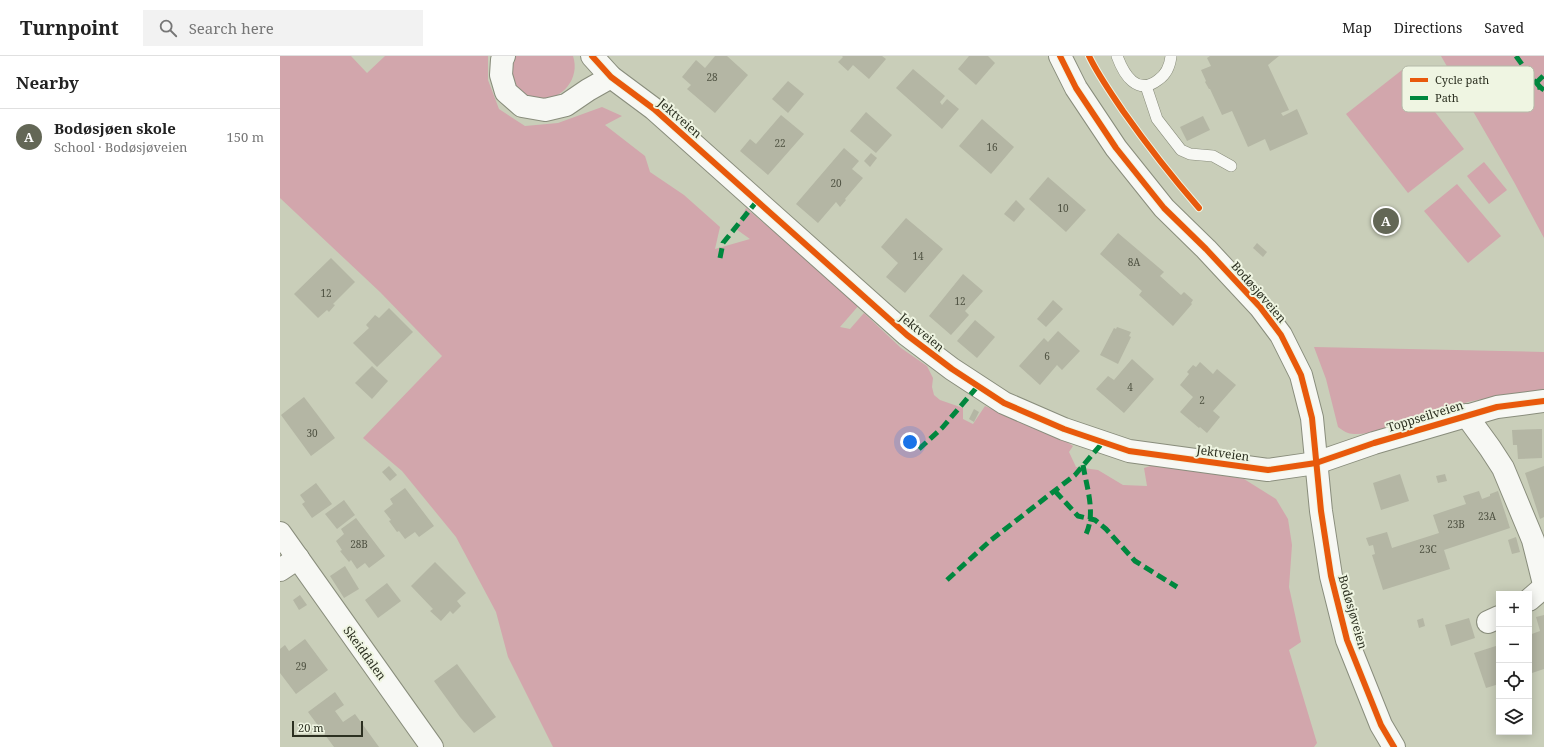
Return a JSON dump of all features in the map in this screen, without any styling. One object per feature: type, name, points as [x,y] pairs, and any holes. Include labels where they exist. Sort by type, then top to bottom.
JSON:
[{"type":"street","points":[[504,56],[502,60],[501,76],[506,92],[522,106],[545,110],[566,105],[611,77]]},
{"type":"street","name":"Jektveien","points":[[592,56],[611,77],[654,109],[907,335],[952,369],[1004,403],[1064,429],[1129,451],[1268,470],[1316,463]]},
{"type":"street","name":"Bodøsjøveien","points":[[1060,56],[1076,88],[1116,148],[1164,208],[1206,249],[1260,307],[1281,335],[1301,375],[1312,418],[1316,463],[1331,576],[1348,640],[1381,724],[1394,747]]},
{"type":"street","name":"Toppseilveien","points":[[1316,463],[1374,443],[1466,415],[1497,407],[1544,401]]},
{"type":"street","name":"Toppseilveien","points":[[1466,415],[1490,448],[1506,475],[1533,540],[1544,586],[1532,597]]},
{"type":"street","name":"Skeiddalen","points":[[280,533],[289,564],[432,747]]},
{"type":"lane","points":[[1117,56],[1123,70],[1139,85],[1143,86],[1151,85],[1161,78],[1170,66],[1171,56]]},
{"type":"lane","points":[[1146,86],[1157,119],[1181,150],[1190,154],[1213,156],[1231,166]]},
{"type":"shaded area","points":[[280,56],[351,56],[367,73],[385,56],[488,56],[488,80],[499,109],[525,126],[558,123],[602,107],[622,116],[605,125],[645,156],[650,172],[684,195],[720,227],[715,249],[750,239],[736,229],[746,208],[860,304],[840,327],[850,329],[864,313],[901,348],[927,366],[933,378],[932,387],[934,395],[940,400],[963,408],[963,419],[973,424],[985,406],[1064,440],[1073,446],[1069,452],[1076,467],[1098,470],[1123,485],[1147,486],[1144,468],[1157,464],[1244,479],[1276,499],[1288,519],[1292,545],[1289,587],[1301,642],[1289,650],[1317,743],[1314,747],[553,747],[508,657],[496,612],[456,537],[402,471],[363,438],[442,356],[380,292],[280,198]]},
{"type":"shaded area","points":[[513,56],[573,56],[575,66],[570,84],[564,91],[547,99],[537,100],[527,97],[513,84],[510,63]]},
{"type":"shaded area","points":[[1441,56],[1544,56],[1544,238],[1473,112],[1534,112],[1534,66],[1447,66]]},
{"type":"shaded area","points":[[1402,70],[1402,112],[1435,112],[1464,149],[1408,193],[1346,114]]},
{"type":"shaded area","points":[[1484,162],[1507,190],[1489,204],[1467,176]]},
{"type":"shaded area","points":[[1457,184],[1501,236],[1468,263],[1424,211]]},
{"type":"shaded area","points":[[1314,347],[1544,352],[1544,393],[1477,400],[1389,428],[1359,434],[1348,433],[1338,427],[1326,379]]},
{"type":"building","points":[[715,56],[727,56],[748,75],[715,113],[687,89],[691,85],[682,77],[696,60],[705,68]]},
{"type":"building","points":[[842,56],[882,56],[886,59],[869,79],[853,65],[848,71],[838,62],[843,57]]},
{"type":"building","points":[[969,56],[988,56],[995,63],[976,85],[958,69]]},
{"type":"building","points":[[1210,56],[1279,56],[1268,65],[1289,110],[1281,113],[1283,116],[1297,109],[1308,134],[1270,151],[1265,139],[1248,147],[1232,111],[1222,115],[1210,89],[1205,82],[1206,81],[1201,70],[1211,66],[1207,58]]},
{"type":"building","points":[[913,69],[945,96],[940,102],[942,105],[947,99],[959,109],[942,129],[896,88]]},
{"type":"building","points":[[788,81],[804,94],[788,113],[772,99]]},
{"type":"building","points":[[866,112],[892,135],[876,153],[850,131]]},
{"type":"building","points":[[781,115],[804,134],[768,175],[740,151],[750,139],[756,144]]},
{"type":"building","points":[[1203,116],[1210,130],[1187,141],[1180,127]]},
{"type":"building","points":[[982,119],[1014,147],[991,174],[959,146]]},
{"type":"building","points":[[844,148],[859,161],[852,169],[863,178],[840,207],[836,202],[818,223],[796,204]]},
{"type":"building","points":[[871,153],[877,158],[870,167],[864,161]]},
{"type":"building","points":[[1048,177],[1086,210],[1066,232],[1029,199]]},
{"type":"building","points":[[1016,200],[1025,209],[1014,222],[1004,214]]},
{"type":"building","points":[[906,218],[943,249],[905,293],[886,277],[898,263],[881,247]]},
{"type":"building","points":[[1118,233],[1164,272],[1160,276],[1181,295],[1184,292],[1193,300],[1191,303],[1192,304],[1173,326],[1139,295],[1142,291],[1100,254]]},
{"type":"building","points":[[1257,243],[1267,252],[1263,257],[1253,248]]},
{"type":"building","points":[[331,258],[355,282],[333,304],[335,305],[329,312],[327,310],[318,318],[294,294]]},
{"type":"building","points":[[963,274],[983,291],[965,311],[969,315],[951,335],[929,316]]},
{"type":"building","points":[[1053,300],[1063,309],[1046,327],[1037,319]]},
{"type":"building","points":[[389,308],[413,332],[377,367],[353,343],[369,328],[366,325],[375,315],[379,318]]},
{"type":"building","points":[[975,320],[995,337],[977,358],[957,341]]},
{"type":"building","points":[[1117,327],[1131,332],[1129,336],[1131,337],[1118,364],[1100,355],[1114,328],[1116,329]]},
{"type":"building","points":[[1058,331],[1080,351],[1062,370],[1057,365],[1040,385],[1019,366],[1044,338],[1048,342]]},
{"type":"building","points":[[1132,359],[1154,379],[1124,413],[1096,389],[1108,376],[1114,380]]},
{"type":"building","points":[[1200,362],[1213,374],[1217,369],[1236,385],[1213,411],[1220,417],[1207,433],[1180,412],[1193,397],[1180,385],[1189,374],[1187,372],[1193,365],[1196,367]]},
{"type":"building","points":[[372,366],[388,381],[372,399],[355,383]]},
{"type":"building","points":[[304,397],[335,438],[311,456],[281,415]]},
{"type":"building","points":[[974,409],[979,412],[974,422],[969,419]]},
{"type":"building","points":[[1542,429],[1542,458],[1518,459],[1517,445],[1513,445],[1512,430]]},
{"type":"building","points":[[389,466],[397,475],[390,481],[382,472]]},
{"type":"building","points":[[1544,466],[1544,517],[1540,519],[1525,473]]},
{"type":"building","points":[[1400,474],[1409,501],[1381,510],[1373,483]]},
{"type":"building","points":[[1445,474],[1447,481],[1438,483],[1436,476]]},
{"type":"building","points":[[316,483],[332,504],[312,518],[302,504],[305,502],[300,495]]},
{"type":"building","points":[[405,488],[434,526],[419,537],[415,532],[405,539],[399,531],[397,532],[389,521],[391,520],[384,511],[393,504],[390,499]]},
{"type":"building","points":[[1479,491],[1482,499],[1498,491],[1510,528],[1444,550],[1450,569],[1383,590],[1372,555],[1375,554],[1373,545],[1369,546],[1366,538],[1387,532],[1392,548],[1439,533],[1433,515],[1466,504],[1463,496]]},
{"type":"building","points":[[344,500],[355,515],[337,529],[325,514]]},
{"type":"building","points":[[356,518],[385,556],[369,568],[365,563],[357,569],[351,560],[349,562],[340,551],[342,550],[336,541],[344,534],[341,529]]},
{"type":"building","points":[[1516,537],[1520,552],[1512,554],[1508,540]]},
{"type":"building","points":[[435,562],[466,593],[457,601],[461,606],[453,614],[450,611],[441,621],[430,611],[433,609],[411,586]]},
{"type":"building","points":[[345,566],[359,589],[344,598],[330,576]]},
{"type":"building","points":[[387,583],[401,601],[378,618],[365,600]]},
{"type":"building","points":[[300,595],[307,605],[299,610],[293,600]]},
{"type":"building","points":[[1544,615],[1544,669],[1532,673],[1532,634],[1540,631],[1536,617]]},
{"type":"building","points":[[1423,618],[1425,626],[1419,628],[1417,620]]},
{"type":"building","points":[[1469,618],[1475,638],[1451,646],[1445,625]]},
{"type":"building","points":[[305,639],[328,670],[296,694],[280,673],[280,649],[285,645],[289,651]]},
{"type":"building","points":[[1496,646],[1496,685],[1486,688],[1474,653]]},
{"type":"building","points":[[457,664],[496,717],[474,733],[460,717],[434,681]]},
{"type":"building","points":[[335,692],[344,705],[335,711],[343,722],[355,714],[379,747],[334,747],[308,712]]},
{"type":"marked path","points":[[1516,56],[1523,66]]},
{"type":"marked path","points":[[1536,83],[1544,75]]},
{"type":"marked path","points":[[1534,80],[1540,87]]},
{"type":"marked path","points":[[1534,87],[1540,87],[1544,90]]},
{"type":"marked path","points":[[720,258],[723,243],[757,201]]},
{"type":"marked path","points":[[919,449],[942,428],[977,387]]},
{"type":"marked path","points":[[947,580],[991,540],[1075,475],[1103,442]]},
{"type":"marked path","points":[[1083,465],[1090,502],[1090,521],[1084,538]]},
{"type":"marked path","points":[[1055,491],[1078,516],[1095,520],[1106,529],[1135,561],[1177,587]]},
{"type":"cycle path","points":[[592,56],[611,77],[654,109],[907,335],[952,369],[1004,403],[1064,429],[1129,451],[1268,470],[1316,463],[1374,443],[1497,407],[1544,401]]},
{"type":"cycle path","points":[[1060,56],[1076,88],[1116,148],[1164,208],[1206,249],[1260,307],[1281,335],[1301,375],[1312,418],[1321,511],[1331,576],[1347,640],[1381,725],[1394,747]]},
{"type":"cycle path","points":[[1089,56],[1096,70],[1132,124],[1169,173],[1199,208]]},
{"type":"place","name":"Bodøsjøen skole","points":[[1386,221]]}]
